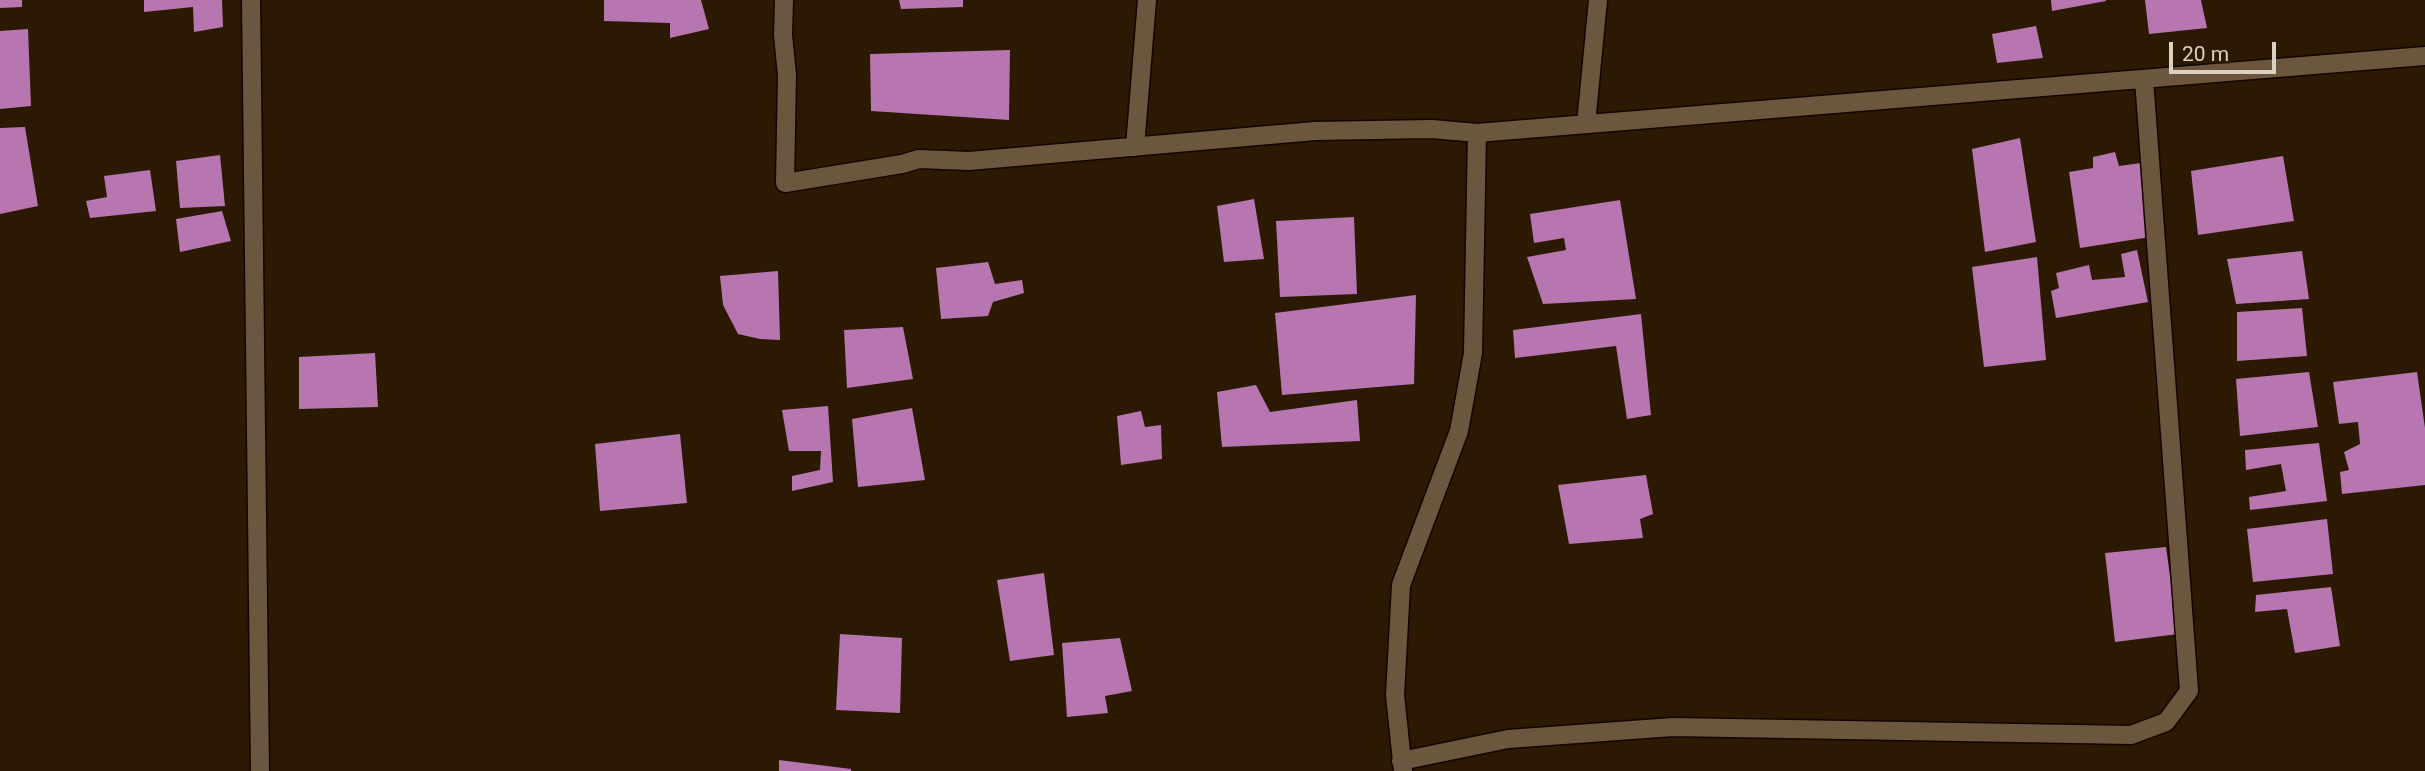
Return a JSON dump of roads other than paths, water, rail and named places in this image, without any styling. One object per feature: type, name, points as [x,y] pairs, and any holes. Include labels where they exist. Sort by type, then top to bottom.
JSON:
[{"type":"street","points":[[251,0],[260,771]]},
{"type":"street","points":[[784,0],[783,35],[787,75],[785,183],[919,159],[969,160],[1315,131],[1432,128],[1477,133],[2425,57]]},
{"type":"street","points":[[1135,147],[1147,0]]},
{"type":"street","points":[[1586,124],[1598,0]]},
{"type":"street","points":[[1477,133],[1473,353],[1459,431],[1401,584],[1395,695],[1402,766],[1508,740],[1673,727],[2131,734],[2166,722],[2189,691],[2144,79]]}]
